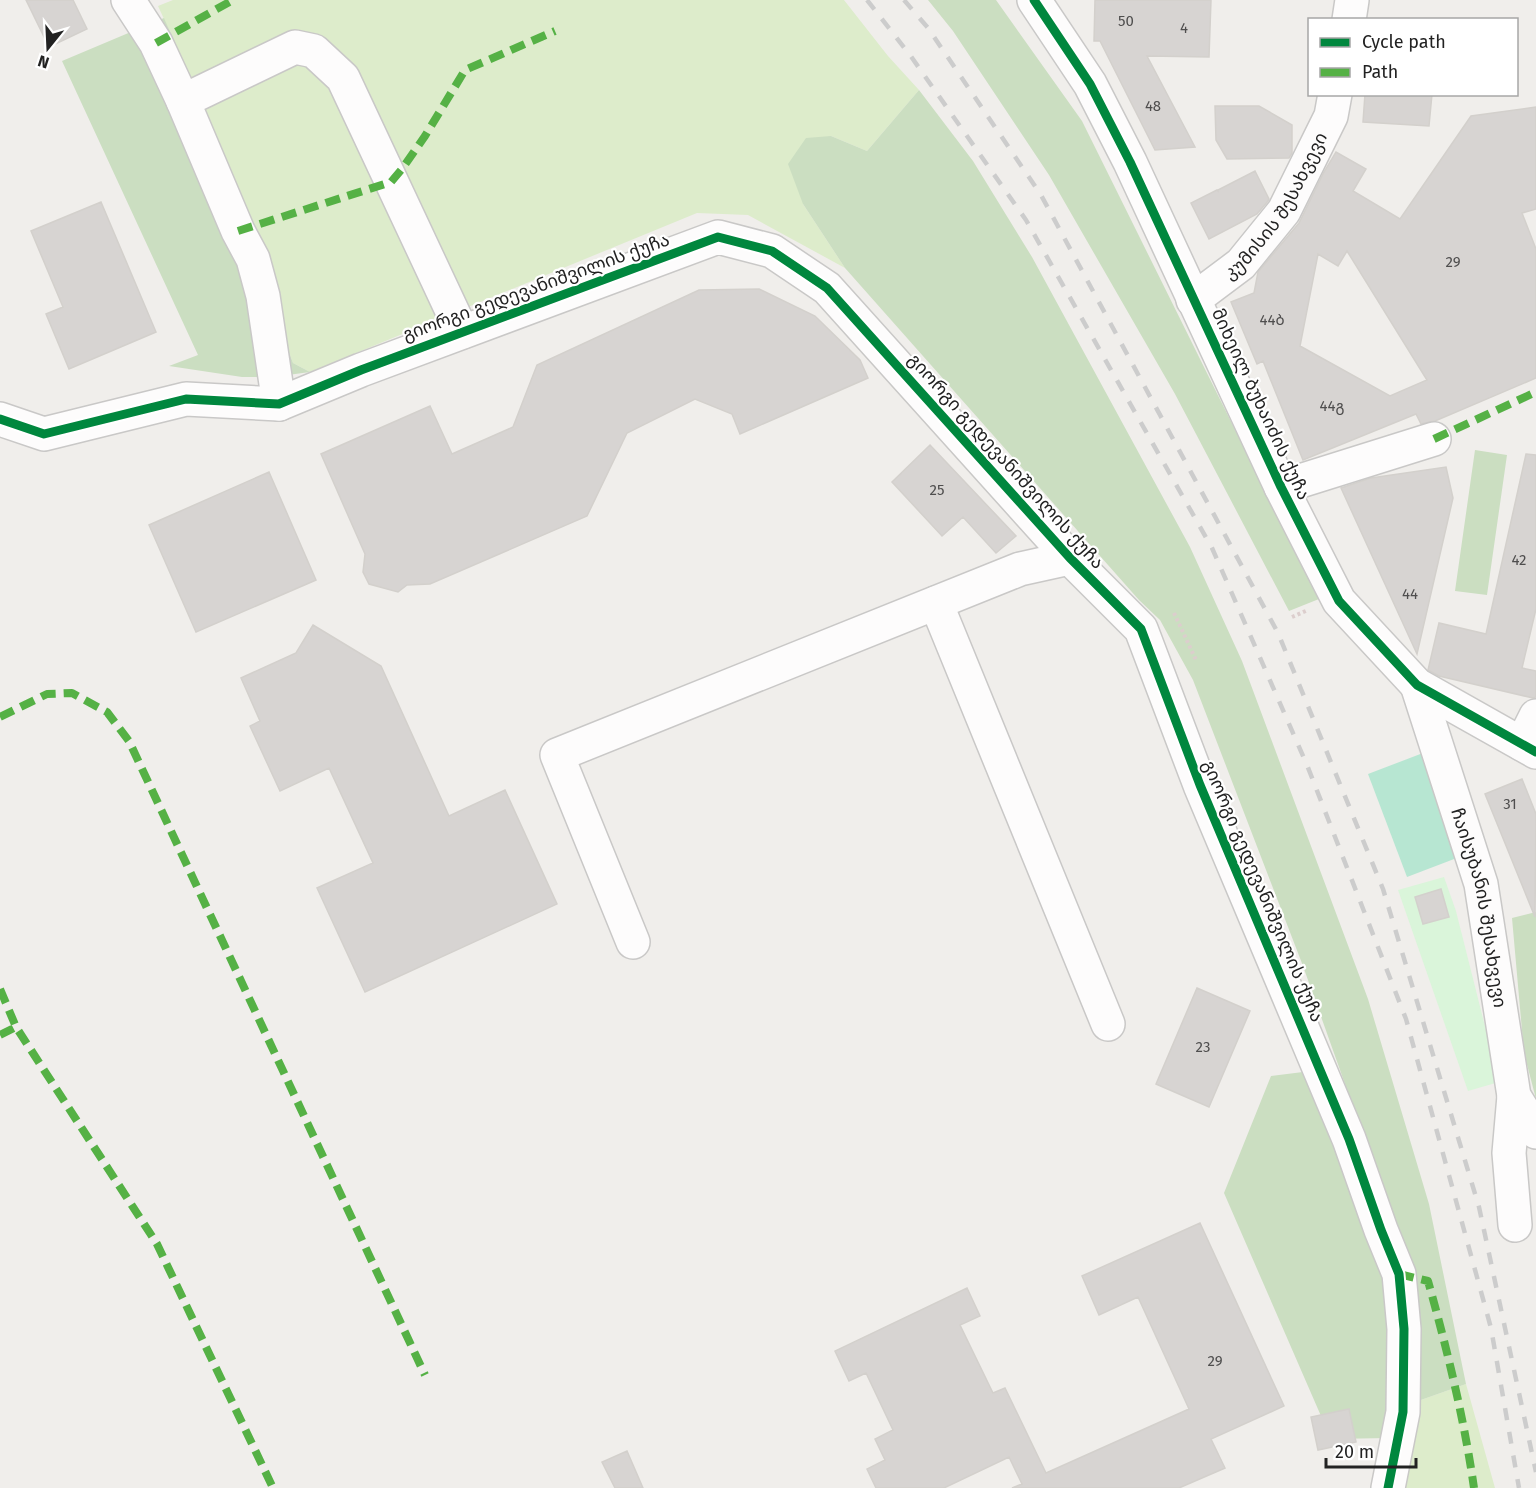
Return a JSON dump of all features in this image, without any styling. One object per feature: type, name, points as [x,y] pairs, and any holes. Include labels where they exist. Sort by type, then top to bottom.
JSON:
[{"type":"street","points":[[128,0],[156,44],[183,101],[238,231],[253,259],[263,296],[279,404]]},
{"type":"street","name":"მიხეილ ბუხაიძის ქუჩა","points":[[1034,0],[1090,84],[1130,162],[1281,487],[1339,601],[1417,685],[1531,737]]},
{"type":"street","points":[[1348,18],[1352,0]]},
{"type":"street","points":[[183,101],[295,47],[314,51],[343,78],[462,332]]},
{"type":"street","name":"კუმისის შესახვევი","points":[[1193,300],[1241,264],[1284,211],[1331,116],[1335,96]]},
{"type":"street","name":"გიორგი გედევანიშვილის ქუჩა","points":[[0,419],[44,434],[186,399],[279,404],[361,370],[718,237],[772,251],[827,288],[1070,558],[1141,629],[1200,785],[1349,1139],[1399,1274],[1404,1329],[1403,1412],[1388,1488]]},
{"type":"street","points":[[1281,487],[1434,439]]},
{"type":"street","points":[[633,942],[557,755],[1020,569],[1070,558]]},
{"type":"street","points":[[936,603],[1108,1024]]},
{"type":"street","name":"ჩაისუბანის შესახვევი","points":[[1417,685],[1481,884],[1514,1096],[1536,1132]]},
{"type":"street","points":[[1514,1096],[1509,1153],[1515,1225]]},
{"type":"path","points":[[1292,617],[1314,608]]},
{"type":"path","points":[[1174,613],[1196,660]]},
{"type":"green space","points":[[173,0],[844,0],[888,56],[919,90],[867,151],[831,136],[803,204],[845,268],[748,215],[697,213],[310,372],[293,363],[275,315],[238,197],[158,6]]},
{"type":"green space","points":[[928,0],[996,0],[1082,121],[1319,599],[1289,611],[1175,394],[1049,175],[953,31]]},
{"type":"green space","points":[[164,18],[238,197],[275,315],[293,363],[310,372],[273,377],[242,377],[169,366],[198,355],[62,61]]},
{"type":"green space","points":[[919,90],[973,161],[1032,257],[1190,547],[1242,661],[1368,999],[1429,1204],[1466,1384],[1418,1401],[1403,1247],[1303,966],[1193,680],[1160,620],[1139,600],[845,268],[803,204],[788,164],[806,138],[831,136],[867,151]]},
{"type":"green space","points":[[1475,450],[1507,455],[1487,595],[1455,591]]},
{"type":"green space","points":[[1423,753],[1462,856],[1407,877],[1368,774]]},
{"type":"green space","points":[[1444,877],[1456,911],[1499,1082],[1468,1091],[1398,890]]},
{"type":"green space","points":[[1536,912],[1536,1099],[1524,1053],[1512,918]]},
{"type":"green space","points":[[1311,1071],[1393,1291],[1389,1438],[1331,1439],[1224,1193],[1271,1076]]},
{"type":"green space","points":[[1466,1384],[1495,1488],[1398,1488],[1418,1401]]},
{"type":"building","points":[[26,0],[73,0],[87,29],[49,47]]},
{"type":"building","points":[[1095,0],[1211,0],[1209,57],[1147,56],[1195,147],[1155,150],[1100,41],[1094,41]]},
{"type":"building","points":[[1365,96],[1432,96],[1429,126],[1363,122]]},
{"type":"building","points":[[1215,106],[1259,106],[1292,125],[1292,153],[1289,158],[1227,159],[1216,140]]},
{"type":"building","points":[[1536,107],[1536,209],[1522,213],[1536,249],[1536,378],[1435,421],[1421,424],[1416,414],[1303,460],[1263,361],[1257,364],[1231,302],[1254,293],[1258,272],[1299,223],[1336,152],[1366,169],[1353,191],[1400,219],[1471,116]],"holes":[[[1347,251],[1427,380],[1390,396],[1300,346],[1318,254],[1338,266]]]},
{"type":"building","points":[[1255,171],[1268,201],[1257,214],[1209,239],[1191,203]]},
{"type":"building","points":[[101,202],[156,332],[69,369],[46,314],[63,307],[31,231]]},
{"type":"building","points":[[759,289],[815,316],[860,360],[868,378],[740,434],[732,414],[695,399],[627,433],[587,516],[430,584],[407,585],[398,592],[369,584],[363,572],[365,554],[321,454],[430,406],[452,454],[513,427],[537,365],[699,290]]},
{"type":"building","points":[[930,445],[1016,536],[996,553],[963,517],[942,536],[892,482]]},
{"type":"building","points":[[1526,454],[1536,455],[1536,609],[1522,668],[1536,671],[1536,697],[1533,698],[1439,676],[1428,670],[1439,623],[1486,634]]},
{"type":"building","points":[[1446,467],[1453,498],[1417,654],[1341,488],[1371,478]]},
{"type":"building","points":[[269,472],[316,580],[196,632],[149,525]]},
{"type":"building","points":[[313,625],[381,666],[449,816],[505,790],[557,904],[365,992],[317,888],[373,863],[329,768],[280,791],[250,726],[260,721],[241,678],[296,653]]},
{"type":"building","points":[[1522,779],[1536,814],[1535,917],[1485,794]]},
{"type":"building","points":[[1441,889],[1449,917],[1423,924],[1415,897]]},
{"type":"building","points":[[1197,988],[1250,1011],[1209,1107],[1156,1084]]},
{"type":"building","points":[[1200,1223],[1284,1406],[1211,1439],[1225,1468],[1179,1488],[1012,1488],[1022,1484],[1009,1457],[944,1488],[876,1488],[867,1469],[885,1460],[875,1439],[893,1430],[866,1373],[849,1381],[835,1351],[967,1288],[980,1316],[960,1325],[993,1393],[1005,1388],[1046,1473],[1189,1409],[1138,1297],[1099,1315],[1082,1276]]},
{"type":"building","points":[[1349,1409],[1356,1442],[1318,1450],[1311,1417]]},
{"type":"building","points":[[627,1451],[643,1488],[615,1488],[602,1462]]},
{"type":"railway","points":[[867,0],[910,55],[1026,220],[1212,548],[1307,765],[1406,1019],[1491,1328],[1519,1488]]},
{"type":"railway","points":[[904,0],[928,28],[1041,195],[1278,633],[1383,889],[1479,1207],[1536,1472]]},
{"type":"marked path","points":[[156,43],[233,0]]},
{"type":"marked path","points":[[238,231],[391,182],[425,136],[465,70],[555,31]]},
{"type":"marked path","points":[[1434,439],[1536,392]]},
{"type":"marked path","points":[[0,717],[47,694],[72,693],[107,712],[129,741],[425,1375]]},
{"type":"marked path","points":[[0,989],[16,1027],[157,1244],[273,1488]]},
{"type":"marked path","points":[[0,1035],[16,1027]]},
{"type":"marked path","points":[[1399,1274],[1428,1281],[1454,1384],[1474,1488]]},
{"type":"cycle path","points":[[1034,0],[1090,84],[1130,162],[1281,487],[1339,601],[1417,685],[1536,752]]},
{"type":"cycle path","points":[[0,419],[44,434],[186,399],[279,404],[361,370],[718,237],[772,251],[827,288],[1070,558],[1141,629],[1200,785],[1349,1139],[1399,1274],[1404,1329],[1403,1412],[1388,1488]]}]
